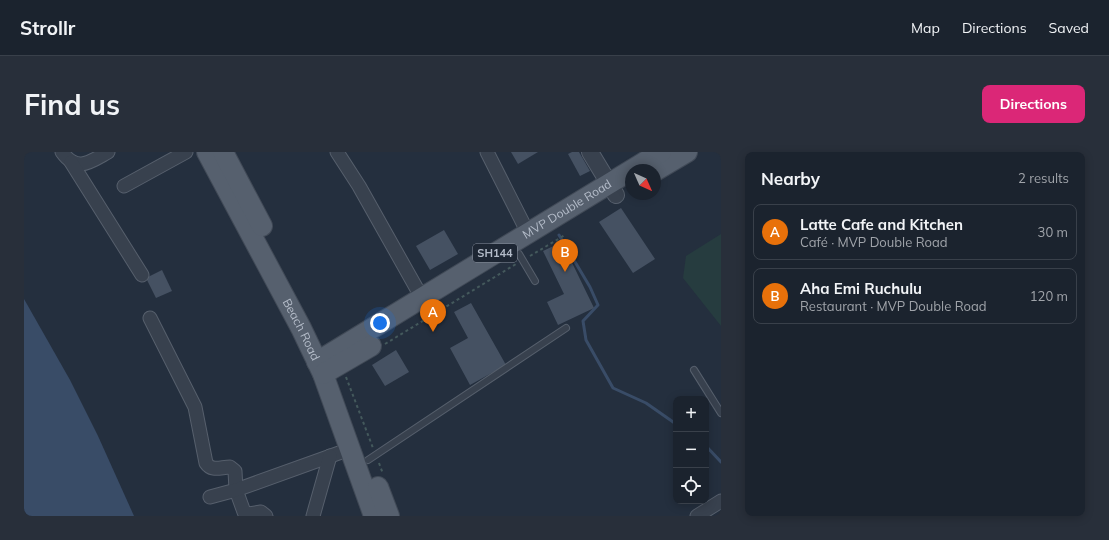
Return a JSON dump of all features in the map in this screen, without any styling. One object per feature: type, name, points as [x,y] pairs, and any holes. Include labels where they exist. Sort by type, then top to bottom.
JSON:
[{"type":"main road","name":"Beach Road","points":[[207,152],[301,328],[330,367],[350,449],[374,516]]},
{"type":"main road","name":"Beach Road","points":[[223,152],[330,367],[372,457],[389,516]]},
{"type":"main road","name":"MVP Double Road","points":[[330,367],[521,257],[618,188],[661,152]]},
{"type":"main road","points":[[661,167],[687,152]]},
{"type":"main road","name":"MVP Double Road","points":[[330,367],[422,298],[528,233],[618,188]]},
{"type":"street","points":[[62,152],[70,162],[142,275]]},
{"type":"street","points":[[70,162],[77,165],[85,163],[108,152]]},
{"type":"street","points":[[124,186],[186,152]]},
{"type":"street","points":[[337,152],[359,186],[422,298]]},
{"type":"street","points":[[487,152],[528,233]]},
{"type":"street","points":[[590,152],[618,188]]},
{"type":"street","points":[[150,318],[195,407],[206,464],[209,468],[213,469],[230,467],[235,471],[236,490],[244,512],[249,514],[261,512],[266,516]]},
{"type":"street","points":[[210,498],[350,449]]},
{"type":"street","points":[[313,516],[330,456]]},
{"type":"street","points":[[697,516],[721,501]]},
{"type":"lane","points":[[521,257],[535,281]]},
{"type":"lane","points":[[372,457],[566,328]]},
{"type":"lane","points":[[694,370],[721,413]]},
{"type":"path","points":[[379,348],[521,257],[565,235]]},
{"type":"path","points":[[330,367],[372,457],[384,476]]},
{"type":"green space","points":[[721,234],[721,326],[683,278],[686,256]]},
{"type":"water","points":[[24,299],[70,380],[98,436],[134,516],[24,516]]},
{"type":"building","points":[[511,152],[538,152],[518,164]]},
{"type":"building","points":[[572,152],[579,152],[590,171],[580,176],[568,154]]},
{"type":"building","points":[[621,208],[655,259],[633,273],[599,222]]},
{"type":"building","points":[[444,230],[458,254],[430,270],[416,246]]},
{"type":"building","points":[[562,242],[594,308],[558,325],[547,302],[564,294],[543,251]]},
{"type":"building","points":[[162,270],[172,291],[156,298],[146,278]]},
{"type":"building","points":[[471,303],[506,365],[470,385],[450,348],[468,338],[454,312]]},
{"type":"building","points":[[396,350],[409,372],[385,386],[372,365]]},
{"type":"waterway","points":[[559,235],[590,287],[598,305],[583,321],[586,340],[613,388],[646,403],[673,422]]},
{"type":"waterway","points":[[709,449],[721,462]]},
{"type":"place","name":"Aha Emi Ruchulu","points":[[565,272]]},
{"type":"place","name":"Latte Cafe and Kitchen","points":[[433,332]]}]
